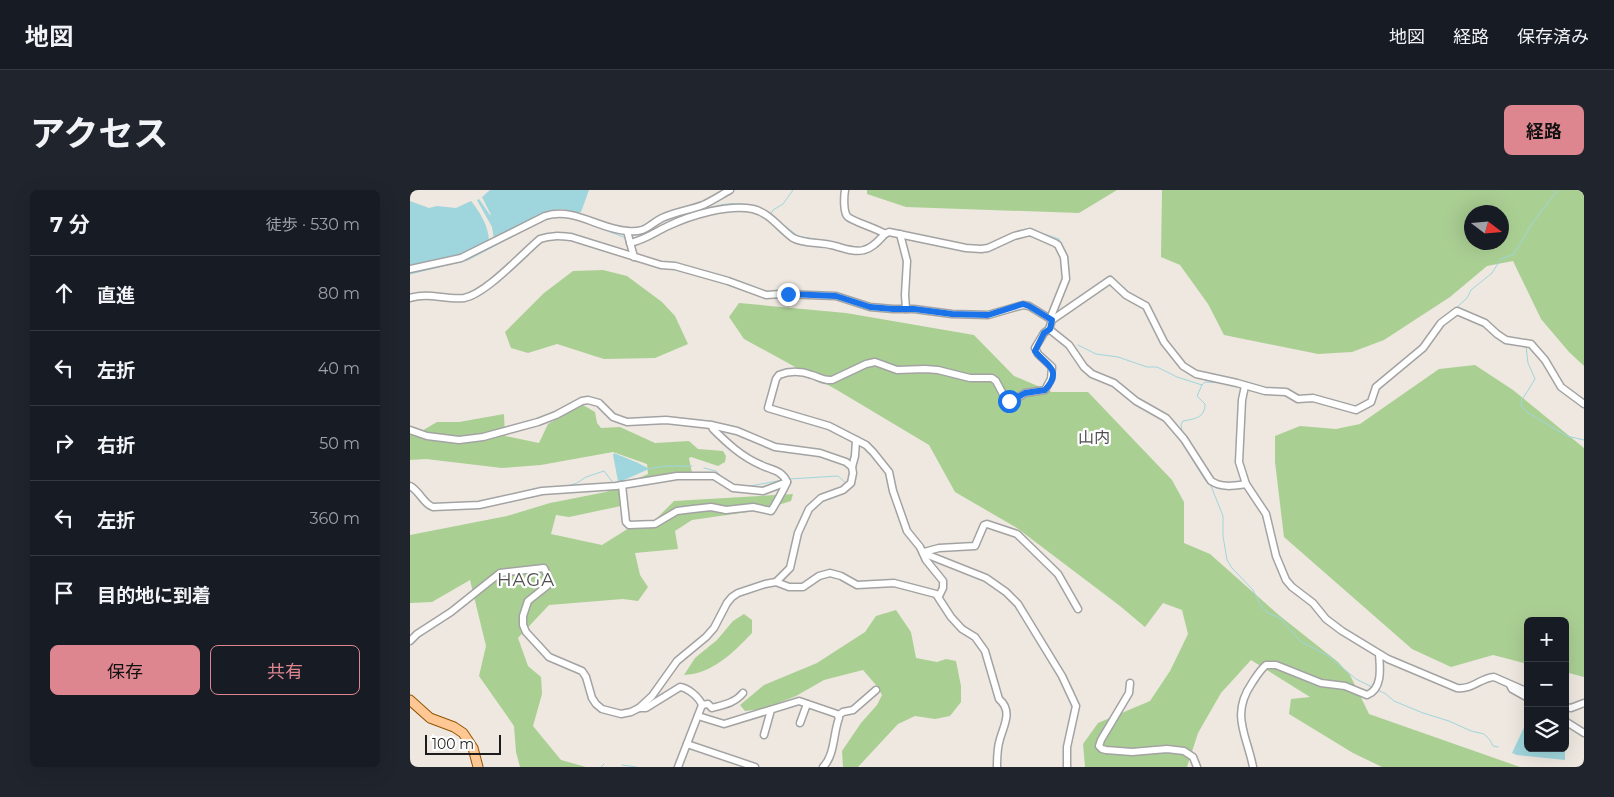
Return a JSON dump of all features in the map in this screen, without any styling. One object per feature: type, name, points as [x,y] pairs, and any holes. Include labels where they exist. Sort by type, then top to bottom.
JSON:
[{"type":"main road","points":[[410,700],[430,718],[454,727],[463,733],[473,748],[478,767]]},
{"type":"street","points":[[410,269],[460,258],[545,216],[555,213],[567,213],[628,238],[646,239],[708,208],[730,190]]},
{"type":"street","points":[[845,190],[848,218],[882,232],[966,248],[988,248],[1014,236],[1030,232],[1058,245],[1064,257],[1066,279],[1052,314],[1050,329],[1044,333],[1036,348],[1038,354],[1052,367],[1051,379],[1047,388],[1042,391],[1025,393],[1011,401],[1005,398],[996,381],[992,378],[970,378],[938,370],[897,370],[875,362],[866,364],[832,380],[826,381],[795,372],[779,375],[776,380],[768,408],[829,426],[866,445],[887,468],[893,492],[907,531],[920,547],[926,560],[942,582],[943,588],[939,596]]},
{"type":"street","points":[[628,238],[663,218],[708,208],[758,210],[778,224],[794,239],[852,251],[871,248],[882,232]]},
{"type":"street","points":[[900,234],[907,261],[906,309]]},
{"type":"street","points":[[410,298],[426,294],[459,298],[474,294],[488,285],[540,239],[548,236],[571,237],[634,258],[728,281],[766,295],[836,296],[870,307],[952,314],[984,315],[1023,304],[1052,320]]},
{"type":"street","points":[[628,238],[634,258]]},
{"type":"street","points":[[1052,320],[1110,280],[1126,295],[1146,306],[1160,336],[1183,366],[1201,376],[1244,389],[1286,392],[1298,399],[1313,398],[1356,410],[1371,402],[1379,384],[1423,348],[1441,323],[1456,310],[1476,318],[1506,340],[1531,344],[1545,360],[1561,387],[1584,404]]},
{"type":"street","points":[[1050,329],[1069,345],[1084,367],[1092,374],[1114,383],[1136,401],[1166,418],[1184,439],[1211,481],[1224,486],[1246,484]]},
{"type":"street","points":[[1244,389],[1239,462],[1246,484],[1266,514],[1276,556],[1286,580],[1292,587],[1313,603],[1326,619],[1379,654],[1457,688],[1468,688],[1489,677],[1494,677],[1524,690]]},
{"type":"street","points":[[410,430],[427,436],[459,440],[483,438],[538,422],[582,401],[588,400],[599,404],[612,417],[627,422],[666,420],[711,425],[737,431],[767,445],[820,453],[846,462],[852,467]]},
{"type":"street","points":[[711,425],[738,451],[761,465],[777,471],[783,475],[787,482]]},
{"type":"street","points":[[776,582],[790,568],[798,533],[809,509],[821,498],[848,488],[853,478],[852,467],[856,440]]},
{"type":"street","points":[[410,486],[417,490],[428,506],[433,507],[479,506],[542,492],[622,485],[676,476],[714,476],[733,488],[763,491],[787,482]]},
{"type":"street","points":[[622,485],[626,522],[629,525],[654,524],[677,511],[711,507],[726,510],[752,507],[771,511],[774,509],[787,482]]},
{"type":"street","points":[[923,552],[939,548],[975,546],[984,525],[987,524],[1011,531],[1017,534],[1058,574],[1078,609]]},
{"type":"street","points":[[923,552],[986,578],[1006,592],[1018,604],[1062,676],[1076,706],[1067,747],[1067,767]]},
{"type":"street","points":[[410,641],[417,634],[452,612],[500,573],[544,568],[549,578],[547,586],[528,601],[523,616],[523,625],[529,637],[549,657],[582,671],[586,677],[592,698],[602,709],[621,714],[639,708],[652,696],[677,662],[706,638],[732,597],[738,593],[776,582],[789,587],[804,587],[820,576],[830,573],[841,576],[857,585],[894,582],[930,591],[939,596],[951,617],[962,628],[975,636],[985,651],[999,699],[1005,704],[1007,712],[998,749],[997,767]]},
{"type":"street","points":[[1254,767],[1242,727],[1241,705],[1245,693],[1261,669],[1266,665],[1276,665],[1321,683],[1345,686],[1368,695],[1376,689],[1380,673],[1379,654]]},
{"type":"street","points":[[1130,683],[1129,693],[1099,746],[1102,749],[1132,752],[1184,751],[1193,757],[1197,767]]},
{"type":"street","points":[[1509,684],[1512,689],[1524,696]]},
{"type":"street","points":[[639,708],[646,708],[680,687],[684,687],[700,700],[702,705],[678,767]]},
{"type":"street","points":[[823,767],[830,760],[839,715],[853,710],[876,690]]},
{"type":"street","points":[[702,705],[708,704],[712,708],[724,705],[743,693]]},
{"type":"street","points":[[698,716],[724,724],[799,701],[839,715]]},
{"type":"street","points":[[1569,708],[1584,703]]},
{"type":"street","points":[[800,723],[807,704]]},
{"type":"street","points":[[764,735],[771,710]]},
{"type":"street","points":[[1569,724],[1584,733]]},
{"type":"street","points":[[687,744],[755,767]]},
{"type":"green space","points":[[867,190],[1117,190],[1079,213],[906,207],[867,194]]},
{"type":"green space","points":[[1162,190],[1584,190],[1584,366],[1569,352],[1541,319],[1513,261],[1487,266],[1450,297],[1384,340],[1352,352],[1318,354],[1224,335],[1208,304],[1180,265],[1161,257]]},
{"type":"green space","points":[[603,270],[627,276],[662,302],[675,316],[688,344],[655,358],[604,359],[557,344],[528,353],[511,348],[505,332],[544,293],[573,271]]},
{"type":"green space","points":[[739,303],[846,313],[974,335],[1014,376],[1052,392],[1088,392],[1172,480],[1184,502],[1184,543],[1210,554],[1280,616],[1338,662],[1350,675],[1369,714],[1520,767],[1382,767],[1353,753],[1289,714],[1291,699],[1310,697],[1251,660],[1221,693],[1198,733],[1187,767],[1085,767],[1083,744],[1098,723],[1150,701],[1170,671],[1188,634],[1182,610],[1163,603],[1145,627],[1017,528],[955,492],[929,445],[837,390],[744,339],[729,317]]},
{"type":"green space","points":[[1475,365],[1513,390],[1584,448],[1584,677],[1569,673],[1569,617],[1524,617],[1524,663],[1493,655],[1451,667],[1412,649],[1284,537],[1275,462],[1275,436],[1300,426],[1336,429],[1360,424],[1439,369]]},
{"type":"green space","points":[[583,405],[595,412],[597,423],[601,428],[620,427],[655,443],[689,441],[698,449],[723,451],[726,456],[725,462],[718,466],[691,457],[689,458],[692,473],[621,488],[623,501],[621,506],[569,517],[556,515],[551,534],[602,545],[629,528],[650,525],[674,501],[793,494],[791,501],[762,510],[692,520],[675,531],[678,549],[635,553],[640,575],[648,587],[638,601],[623,599],[549,605],[518,638],[528,666],[541,677],[542,694],[533,726],[561,760],[586,767],[520,767],[516,752],[514,726],[479,676],[486,646],[470,580],[432,602],[410,603],[410,535],[507,516],[550,503],[606,492],[648,474],[647,464],[613,452],[541,465],[502,468],[426,459],[410,460],[410,428],[420,432],[437,422],[459,422],[504,414],[505,436],[539,443],[548,424]]},
{"type":"green space","points":[[896,610],[911,632],[916,658],[937,662],[946,659],[956,661],[961,686],[961,702],[950,716],[935,719],[915,716],[898,724],[858,767],[843,767],[842,751],[861,723],[877,705],[882,695],[863,670],[824,680],[796,696],[763,709],[745,711],[740,705],[764,685],[817,663],[865,632],[876,616]]},
{"type":"green space","points":[[744,614],[752,620],[752,633],[722,661],[704,671],[684,675],[695,658],[717,640],[733,621]]},
{"type":"water","points":[[490,190],[589,190],[581,212],[562,209],[547,211],[494,239],[492,227],[477,200],[479,199],[491,215],[482,197]]},
{"type":"water","points":[[410,201],[429,208],[437,206],[456,208],[471,201],[483,220],[489,241],[461,255],[410,265]]},
{"type":"water","points":[[614,453],[649,469],[615,484],[618,481]]},
{"type":"water","points":[[1524,728],[1524,752],[1565,752],[1565,760],[1517,755],[1512,753]]},
{"type":"waterway","points":[[770,215],[773,210],[783,204],[793,190]]},
{"type":"waterway","points":[[1455,309],[1467,298],[1471,290],[1492,273],[1501,259],[1514,254],[1535,219],[1558,190]]},
{"type":"waterway","points":[[704,210],[726,204],[749,205]]},
{"type":"waterway","points":[[576,219],[626,238]]},
{"type":"waterway","points":[[776,219],[798,236],[826,241]]},
{"type":"waterway","points":[[410,274],[468,260],[543,220]]},
{"type":"waterway","points":[[657,228],[674,220]]},
{"type":"waterway","points":[[884,230],[894,230]]},
{"type":"waterway","points":[[1033,230],[1059,239],[1068,257],[1069,275]]},
{"type":"waterway","points":[[1056,313],[1068,282]]},
{"type":"waterway","points":[[1411,354],[1426,339]]},
{"type":"waterway","points":[[1078,345],[1096,354],[1118,357],[1147,367],[1157,367],[1177,377],[1202,385],[1205,382],[1224,383]]},
{"type":"waterway","points":[[1526,346],[1528,363],[1535,379],[1522,400],[1521,406],[1527,412],[1567,436],[1584,440]]},
{"type":"waterway","points":[[1182,431],[1181,425],[1183,421],[1198,417],[1205,409],[1205,404],[1197,396],[1202,385]]},
{"type":"waterway","points":[[1247,390],[1268,394]]},
{"type":"waterway","points":[[1358,412],[1370,406]]},
{"type":"waterway","points":[[1181,441],[1205,480],[1211,486],[1223,516],[1223,536],[1227,560],[1253,590],[1261,606],[1268,613],[1280,618],[1300,641],[1327,655],[1356,679],[1372,687]]},
{"type":"waterway","points":[[648,469],[665,466],[692,466]]},
{"type":"waterway","points":[[704,468],[716,471],[724,479]]},
{"type":"waterway","points":[[568,486],[604,471],[614,484]]},
{"type":"waterway","points":[[789,479],[838,476],[847,484]]},
{"type":"waterway","points":[[750,486],[783,480]]},
{"type":"waterway","points":[[1378,690],[1394,701],[1471,731],[1484,734],[1493,746],[1498,747]]},
{"type":"waterway","points":[[601,767],[604,764]]},
{"type":"waterway","points":[[622,765],[636,767]]},
{"type":"district","name":"山内","points":[[1094,437]]},
{"type":"district","name":"HAGA","points":[[526,580]]},
{"type":"route","points":[[788,294],[836,296],[870,307],[914,309],[952,314],[988,315],[1023,304],[1029,306],[1052,320],[1050,329],[1044,333],[1035,351],[1052,367],[1051,379],[1045,390],[1025,393],[1009,401]]}]
